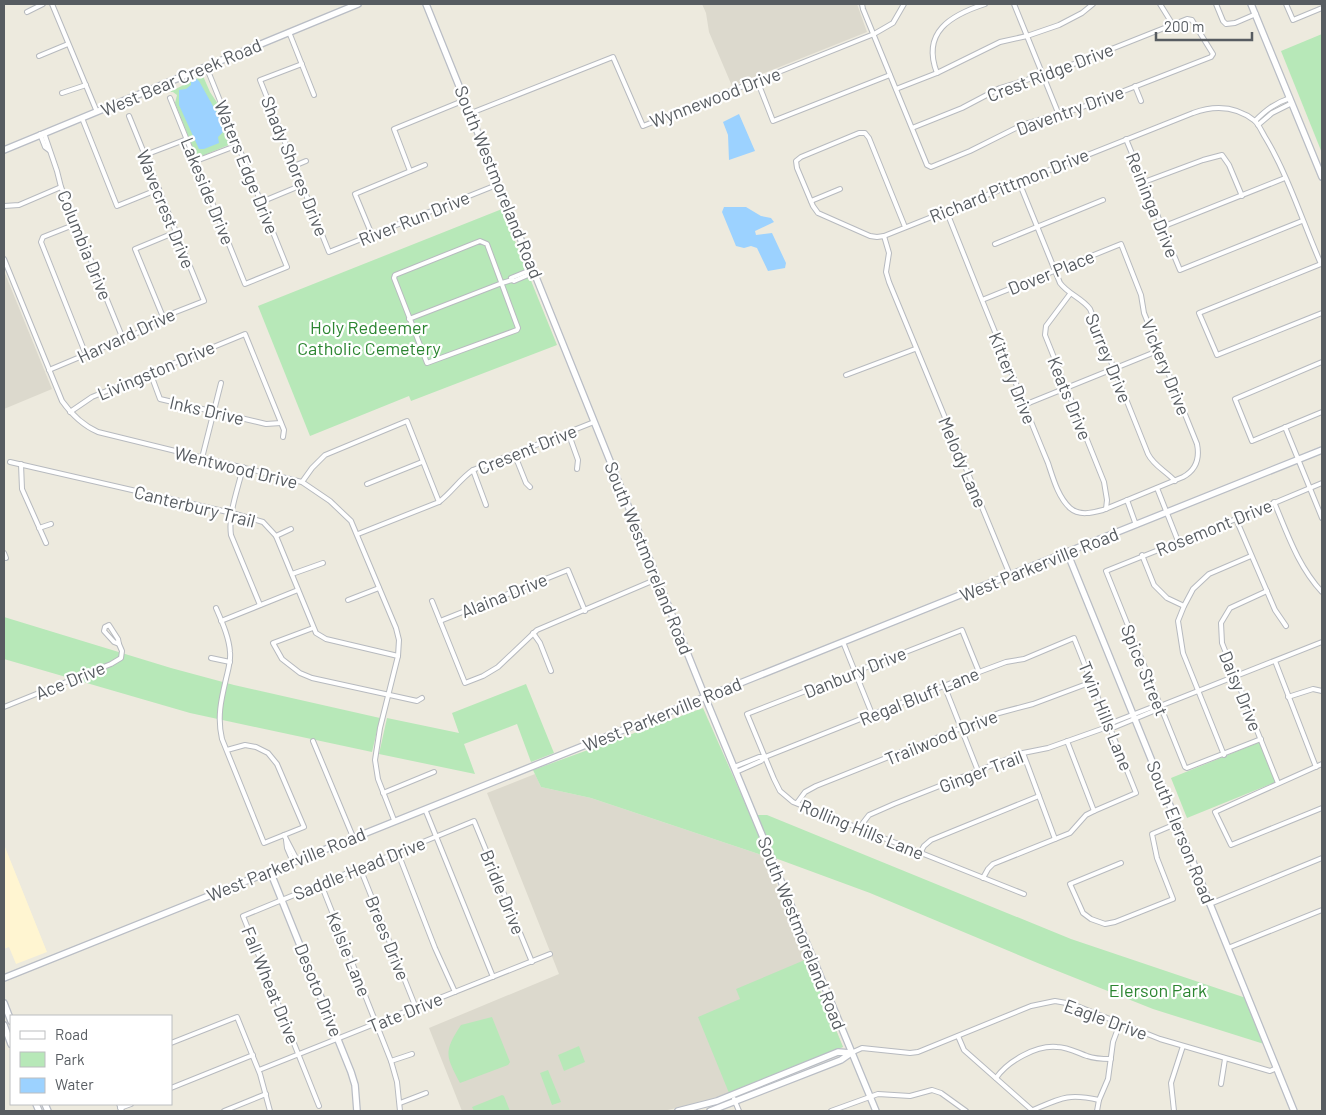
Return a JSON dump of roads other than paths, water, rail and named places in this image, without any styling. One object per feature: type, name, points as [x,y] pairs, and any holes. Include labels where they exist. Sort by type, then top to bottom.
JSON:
[{"type":"main road","name":"West Bear Creek Road","points":[[4,150],[358,4]]},
{"type":"main road","name":"South Westmoreland Road","points":[[426,4],[657,579],[876,1111]]},
{"type":"main road","points":[[1251,4],[1322,177]]},
{"type":"main road","name":"West Parkerville Road","points":[[4,978],[394,820],[1322,450]]},
{"type":"main road","name":"South Elerson Road","points":[[1067,552],[1277,1068],[1292,1111]]},
{"type":"main road","name":"Desoto Drive","points":[[270,871],[355,1085],[357,1111]]},
{"type":"main road","points":[[4,1003],[10,1018]]},
{"type":"main road","points":[[4,1025],[10,1041]]},
{"type":"main road","name":"Eagle Drive","points":[[678,1111],[699,1107],[732,1095],[838,1052],[851,1053]]},
{"type":"main road","name":"Eagle Drive","points":[[710,1111],[841,1060],[851,1053]]},
{"type":"street","points":[[27,12],[43,4]]},
{"type":"street","points":[[52,4],[97,112]]},
{"type":"street","points":[[862,4],[912,128]]},
{"type":"street","name":"Wynnewood Drive","points":[[471,113],[614,56],[643,126],[874,34],[893,23],[904,4]]},
{"type":"street","points":[[937,73],[932,59],[932,49],[939,30],[945,23],[957,15],[985,4]]},
{"type":"street","points":[[1014,4],[1059,115]]},
{"type":"street","points":[[896,89],[937,73],[1000,42],[1026,36],[1070,20],[1093,4]]},
{"type":"street","points":[[1160,4],[1173,25]]},
{"type":"street","points":[[1216,4],[1226,24],[1235,23],[1256,14]]},
{"type":"street","points":[[1286,4],[1293,20],[1322,8]]},
{"type":"street","name":"Crest Ridge Drive","points":[[912,128],[962,108],[1000,88],[1043,75],[1189,19],[1192,20],[1213,54]]},
{"type":"street","points":[[288,32],[314,95]]},
{"type":"street","points":[[39,56],[68,44]]},
{"type":"street","name":"Daventry Drive","points":[[912,128],[927,165],[933,166],[970,151],[1022,125],[1059,115],[1211,57],[1213,54]]},
{"type":"street","name":"Shady Shores Drive","points":[[302,64],[260,80],[329,252]]},
{"type":"street","name":"Waters Edge Drive","points":[[206,66],[288,267]]},
{"type":"street","points":[[757,80],[773,121],[890,74]]},
{"type":"street","points":[[62,93],[86,86]]},
{"type":"street","points":[[1135,86],[1142,101]]},
{"type":"street","name":"Lakeside Drive","points":[[170,98],[245,284],[288,267]]},
{"type":"street","points":[[410,171],[394,129],[465,100]]},
{"type":"street","points":[[1254,121],[1277,103],[1291,100]]},
{"type":"street","points":[[1258,125],[1272,112],[1291,100]]},
{"type":"street","name":"Richard Pittmon Drive","points":[[884,236],[1193,113],[1220,107],[1236,110],[1258,125],[1274,151],[1320,264],[1199,313],[1217,355],[1322,313]]},
{"type":"street","name":"Wavecrest Drive","points":[[129,116],[204,301]]},
{"type":"street","points":[[82,118],[118,206],[159,189]]},
{"type":"street","name":"Columbia Drive","points":[[42,133],[45,147],[49,150],[61,187],[123,339]]},
{"type":"street","points":[[884,236],[870,236],[818,213],[810,200],[796,161],[801,157],[859,133],[865,133],[869,138],[905,227]]},
{"type":"street","points":[[145,155],[187,139]]},
{"type":"street","name":"Reininga Drive","points":[[1126,139],[1180,270],[1302,221]]},
{"type":"street","points":[[196,162],[238,145]]},
{"type":"street","points":[[1144,182],[1222,155],[1229,164],[1242,196]]},
{"type":"street","points":[[294,166],[306,161]]},
{"type":"street","points":[[372,235],[355,194],[425,165]]},
{"type":"street","points":[[1162,227],[1285,178]]},
{"type":"street","name":"Surrey Drive","points":[[1019,182],[1055,271],[1064,288],[1090,309],[1148,454],[1152,461],[1175,481]]},
{"type":"street","name":"River Run Drive","points":[[329,252],[499,184]]},
{"type":"street","points":[[261,202],[302,185]]},
{"type":"street","points":[[4,206],[19,205],[61,187]]},
{"type":"street","points":[[810,200],[840,189]]},
{"type":"street","points":[[995,244],[1103,200]]},
{"type":"street","name":"Kittery Drive","points":[[946,210],[1062,498],[1071,509],[1081,514],[1106,509]]},
{"type":"street","points":[[76,224],[43,237],[41,242],[86,355]]},
{"type":"street","points":[[163,317],[135,249],[176,232]]},
{"type":"street","name":"Melody Lane","points":[[884,236],[889,253],[887,276],[915,349],[1010,575]]},
{"type":"street","points":[[480,241],[488,244],[518,328],[427,362],[409,319],[394,278],[395,275],[480,241]]},
{"type":"street","name":"Dover Place","points":[[982,300],[1121,244]]},
{"type":"street","name":"Vickery Drive","points":[[1106,509],[1190,473],[1198,458],[1194,434],[1144,313],[1141,295],[1121,244]]},
{"type":"street","name":"Wentwood Drive","points":[[4,259],[62,401],[70,412],[87,427],[98,432],[302,482],[330,501],[351,521],[396,628],[399,640],[398,656],[380,728],[375,760],[378,779],[394,820]]},
{"type":"street","points":[[409,319],[502,283],[514,281],[534,270]]},
{"type":"street","name":"Keats Drive","points":[[1070,294],[1044,331],[1104,482],[1107,500],[1106,509]]},
{"type":"street","name":"Harvard Drive","points":[[50,370],[142,332],[163,317],[204,301]]},
{"type":"street","name":"Livingston Drive","points":[[70,412],[92,397],[244,334],[281,423]]},
{"type":"street","points":[[846,375],[915,349]]},
{"type":"street","points":[[1024,405],[1160,350]]},
{"type":"street","points":[[1322,362],[1235,399],[1252,440],[1322,412]]},
{"type":"street","name":"Inks Drive","points":[[150,372],[160,399],[266,424],[281,423]]},
{"type":"street","points":[[202,458],[220,383]]},
{"type":"street","points":[[302,482],[325,455],[407,421],[439,502]]},
{"type":"street","name":"Cresent Drive","points":[[358,534],[439,502],[450,493],[466,474],[473,470],[594,422]]},
{"type":"street","points":[[281,423],[284,430],[283,437]]},
{"type":"street","points":[[1285,427],[1322,518]]},
{"type":"street","points":[[568,432],[578,460],[577,469]]},
{"type":"street","points":[[514,453],[526,483],[530,487]]},
{"type":"street","name":"Canterbury Trail","points":[[10,462],[232,513],[263,522],[276,536],[313,628]]},
{"type":"street","points":[[367,484],[422,462]]},
{"type":"street","points":[[21,464],[22,489],[46,544]]},
{"type":"street","points":[[243,467],[232,513],[231,535],[260,605]]},
{"type":"street","points":[[473,470],[486,505]]},
{"type":"street","name":"Rosemont Drive","points":[[1106,571],[1142,555],[1236,520],[1274,502],[1322,483]]},
{"type":"street","points":[[1157,488],[1178,541]]},
{"type":"street","points":[[1127,500],[1136,525]]},
{"type":"street","points":[[1274,502],[1300,564],[1322,592]]},
{"type":"street","points":[[1236,520],[1275,610],[1286,626]]},
{"type":"street","points":[[39,528],[51,524]]},
{"type":"street","points":[[276,536],[291,529]]},
{"type":"street","points":[[1142,555],[1154,585],[1167,598],[1178,601],[1184,606]]},
{"type":"street","points":[[1251,556],[1209,574],[1194,589],[1178,621],[1182,653],[1224,755],[1261,739]]},
{"type":"street","points":[[292,574],[323,563]]},
{"type":"street","name":"Alaina Drive","points":[[440,621],[568,570],[584,611]]},
{"type":"street","name":"Spice Street","points":[[1106,571],[1185,767],[1187,768],[1224,755]]},
{"type":"street","points":[[432,601],[465,683],[483,676],[498,667],[533,633],[543,627],[657,579]]},
{"type":"street","points":[[348,600],[379,588]]},
{"type":"street","points":[[221,621],[298,590]]},
{"type":"street","name":"Daisy Drive","points":[[1267,592],[1230,608],[1221,623],[1222,643],[1278,783]]},
{"type":"street","points":[[216,608],[228,640],[230,662],[219,711],[219,726],[222,740],[264,843],[304,827],[277,764],[268,752],[245,745],[227,750]]},
{"type":"street","name":"Ace Drive","points":[[4,707],[111,664],[121,658],[122,651],[118,644],[118,639],[109,624],[105,627],[104,631],[109,638],[118,644]]},
{"type":"street","points":[[398,656],[326,639],[316,633],[313,628],[273,643],[282,659],[300,673],[312,678],[389,696],[417,701],[422,698]]},
{"type":"street","name":"Danbury Drive","points":[[748,714],[962,630],[979,672]]},
{"type":"street","points":[[533,633],[540,643],[551,671]]},
{"type":"street","name":"Regal Bluff Lane","points":[[735,769],[762,761],[765,757],[979,672],[1006,662],[1024,659],[1074,638]]},
{"type":"street","name":"Twin Hills Lane","points":[[1074,638],[1136,793],[1094,811]]},
{"type":"street","points":[[843,642],[872,714]]},
{"type":"street","name":"Ginger Trail","points":[[859,828],[869,815],[1022,753],[1048,748],[1110,726],[1116,727],[1134,717],[1156,710],[1160,706],[1322,642]]},
{"type":"street","points":[[211,658],[230,662]]},
{"type":"street","points":[[1275,661],[1316,767]]},
{"type":"street","name":"Trailwood Drive","points":[[797,803],[805,792],[816,786],[999,713],[1050,698],[1092,682]]},
{"type":"street","points":[[944,686],[978,771]]},
{"type":"street","points":[[1288,698],[1312,689],[1322,690]]},
{"type":"street","name":"Rolling Hills Lane","points":[[748,714],[780,791],[797,803],[1024,894]]},
{"type":"street","points":[[313,741],[353,837]]},
{"type":"street","points":[[983,878],[993,864],[1070,833],[1086,816],[1094,811],[1067,741]]},
{"type":"street","points":[[1022,753],[1055,839]]},
{"type":"street","points":[[1322,764],[1215,812],[1231,845],[1322,808]]},
{"type":"street","points":[[383,793],[434,772]]},
{"type":"street","points":[[920,853],[930,840],[1039,796]]},
{"type":"street","points":[[425,809],[493,977]]},
{"type":"street","name":"Saddle Head Drive","points":[[243,916],[474,821]]},
{"type":"street","name":"Bridle Drive","points":[[474,821],[532,962]]},
{"type":"street","points":[[1121,863],[1070,884],[1080,908],[1095,921],[1105,924],[1115,922],[1173,899],[1157,858],[1152,834],[1178,823]]},
{"type":"street","points":[[284,835],[287,848],[295,861]]},
{"type":"street","points":[[398,853],[455,992]]},
{"type":"street","points":[[1210,904],[1322,858]]},
{"type":"street","name":"Brees Drive","points":[[360,868],[416,1008]]},
{"type":"street","name":"Kelsie Lane","points":[[321,884],[391,1061],[398,1082],[400,1111]]},
{"type":"street","points":[[1228,948],[1322,910]]},
{"type":"street","name":"Fall Wheat Drive","points":[[243,916],[319,1106]]},
{"type":"street","name":"Tate Drive","points":[[259,1070],[550,954]]},
{"type":"street","name":"Eagle Drive","points":[[851,1053],[862,1048],[910,1053],[918,1052],[1031,1006],[1049,1001],[1072,1004],[1160,1039],[1225,1059],[1270,1070],[1277,1068]]},
{"type":"street","points":[[172,1044],[237,1017],[259,1070],[270,1111]]},
{"type":"street","points":[[1098,1111],[1099,1100],[1108,1079],[1113,1042],[1120,1023]]},
{"type":"street","points":[[958,1036],[964,1050],[1033,1110],[1063,1097],[1077,1096],[1099,1100]]},
{"type":"street","points":[[1174,1111],[1171,1083],[1182,1046]]},
{"type":"street","points":[[996,1078],[1004,1068],[1016,1059],[1049,1047],[1059,1047],[1089,1057],[1111,1059]]},
{"type":"street","points":[[391,1061],[412,1054]]},
{"type":"street","points":[[172,1088],[253,1055]]},
{"type":"street","points":[[1221,1084],[1225,1059]]},
{"type":"street","points":[[831,1111],[881,1093],[910,1096],[932,1090],[954,1101],[966,1111]]},
{"type":"street","points":[[400,1103],[426,1093]]},
{"type":"street","points":[[224,1111],[266,1094]]},
{"type":"street","points":[[732,1095],[739,1111]]},
{"type":"water","points":[[194,77],[199,81],[218,115],[223,132],[218,137],[219,143],[204,149],[199,149],[179,105],[179,90],[186,89],[191,85],[191,78]]},
{"type":"water","points":[[739,114],[755,151],[729,160],[728,135],[723,122]]},
{"type":"water","points":[[724,207],[746,207],[761,216],[771,218],[774,222],[755,231],[756,235],[772,233],[786,263],[785,268],[768,271],[757,248],[736,246],[722,212]]},
{"type":"park label","name":"Holy Redeemer Catholic Cemetery","points":[[369,337]]},
{"type":"park label","name":"Elerson Park","points":[[1158,990]]}]
